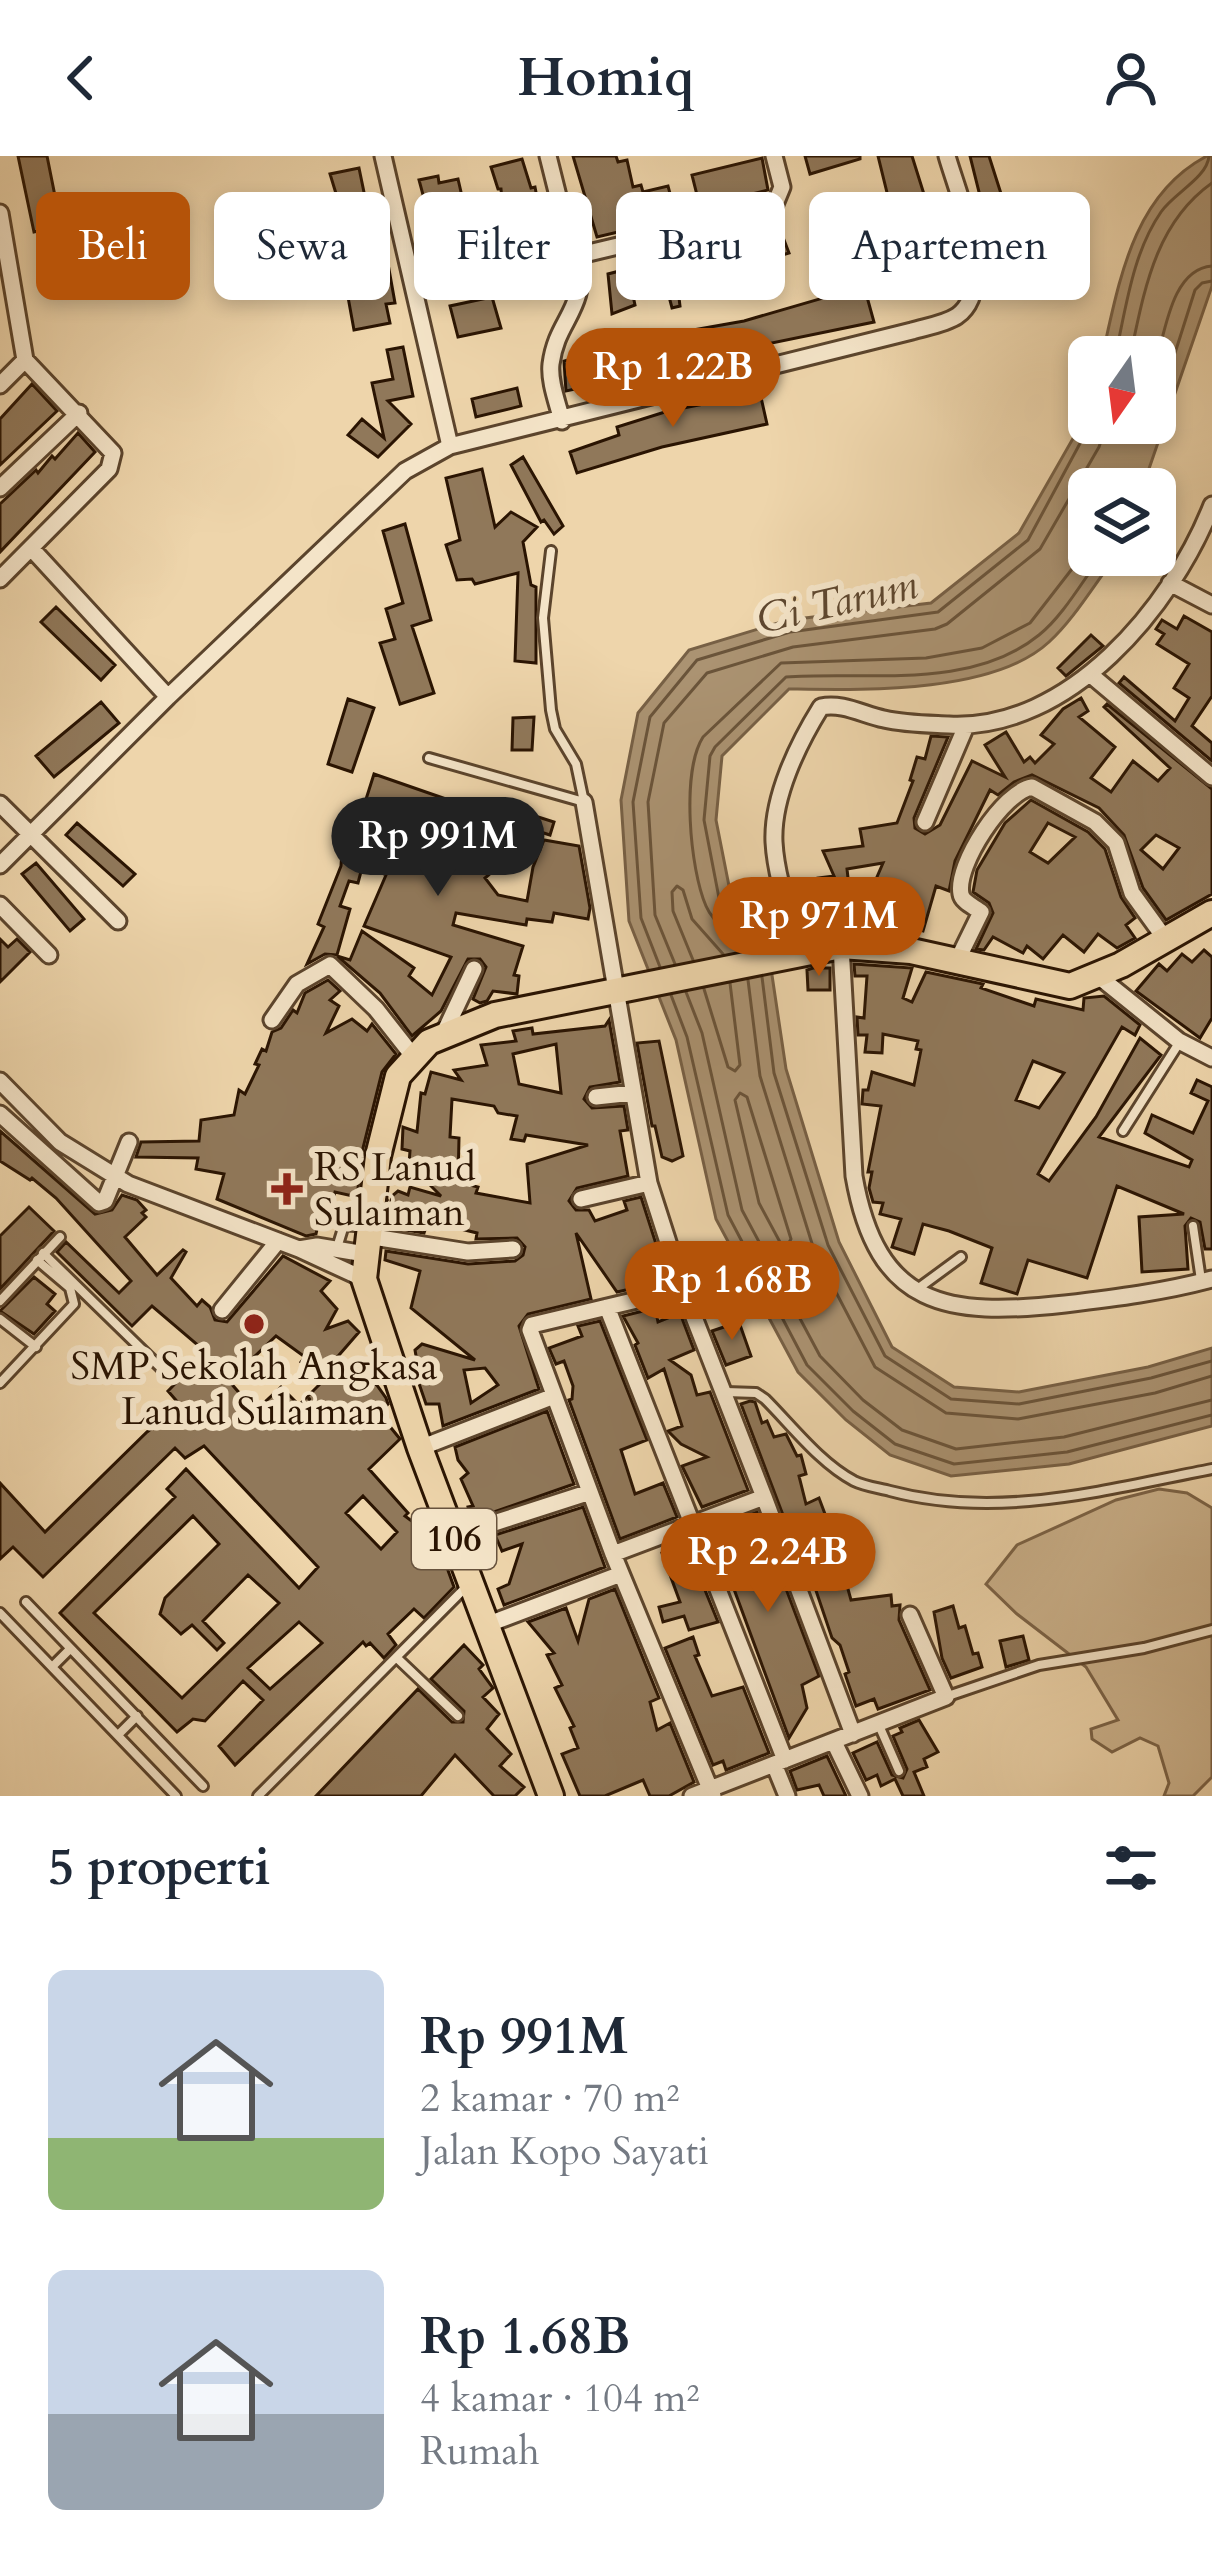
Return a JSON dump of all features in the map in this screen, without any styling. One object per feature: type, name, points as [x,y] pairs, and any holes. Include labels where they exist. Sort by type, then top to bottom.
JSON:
[{"type":"main road","name":"106","points":[[551,1796],[420,1448],[366,1249],[393,1087],[413,1056],[444,1033],[495,1015],[842,946],[892,948],[1063,986],[1097,975],[1212,914]]},
{"type":"street","points":[[383,156],[451,446]]},
{"type":"street","points":[[548,156],[557,192]]},
{"type":"street","points":[[592,252],[773,209],[782,187],[774,156]]},
{"type":"street","points":[[0,865],[405,471],[451,446],[957,316],[976,286],[974,250],[946,156]]},
{"type":"street","points":[[0,213],[25,360],[113,453],[112,464],[0,579]]},
{"type":"street","points":[[562,421],[550,366],[578,300]]},
{"type":"street","points":[[0,385],[25,360]]},
{"type":"street","points":[[0,488],[79,413]]},
{"type":"street","points":[[796,955],[774,830],[786,778],[821,707],[836,706],[909,723],[966,726],[1037,705],[1091,675],[1136,629],[1170,583],[1212,505]]},
{"type":"street","points":[[32,548],[168,698]]},
{"type":"street","points":[[1170,583],[1212,605]]},
{"type":"street","points":[[1091,675],[1212,777]]},
{"type":"street","points":[[926,822],[966,726]]},
{"type":"street","points":[[957,961],[981,912],[960,893],[967,860],[1010,798],[1032,787],[1095,822],[1116,843],[1132,893],[1166,940]]},
{"type":"street","points":[[584,802],[649,1183],[683,1289],[854,1734]]},
{"type":"street","points":[[0,804],[118,921]]},
{"type":"street","points":[[0,905],[49,955]]},
{"type":"street","points":[[842,946],[849,1117],[860,1210],[886,1265],[915,1291],[954,1305],[1010,1310],[1137,1296],[1206,1280]]},
{"type":"street","points":[[272,1020],[297,984],[330,965],[376,1009],[413,1056]]},
{"type":"street","points":[[444,1033],[474,969]]},
{"type":"street","points":[[1097,975],[1179,1042],[1212,1058]]},
{"type":"street","points":[[0,1081],[61,1142],[118,1178],[202,1205],[299,1249],[334,1257],[366,1249],[513,1249]]},
{"type":"street","points":[[596,1096],[633,1094]]},
{"type":"street","points":[[0,1114],[99,1203],[118,1178],[129,1142]]},
{"type":"street","points":[[581,1199],[649,1183]]},
{"type":"street","points":[[222,1310],[278,1241]]},
{"type":"street","points":[[334,1257],[366,1249]]},
{"type":"street","points":[[683,1289],[530,1328],[613,1554],[712,1792]]},
{"type":"street","points":[[607,1307],[780,1762],[787,1796]]},
{"type":"street","points":[[420,1448],[554,1396]]},
{"type":"street","points":[[455,1542],[491,1524],[590,1492]]},
{"type":"street","points":[[613,1554],[764,1497]]},
{"type":"street","points":[[486,1625],[621,1574]]},
{"type":"street","points":[[692,1796],[946,1697],[910,1615]]},
{"type":"street","points":[[835,1742],[860,1796]]},
{"type":"lane","points":[[429,758],[584,802],[576,764],[551,710],[543,618],[551,551]]},
{"type":"lane","points":[[1123,1131],[1179,1042]]},
{"type":"lane","points":[[334,1257],[344,1225],[366,1249]]},
{"type":"lane","points":[[1193,1226],[1206,1280]]},
{"type":"lane","points":[[0,1301],[60,1237]]},
{"type":"lane","points":[[0,1384],[74,1304],[70,1288],[40,1257]]},
{"type":"lane","points":[[40,1257],[163,1370]]},
{"type":"lane","points":[[915,1291],[961,1257]]},
{"type":"lane","points":[[0,1319],[36,1347]]},
{"type":"lane","points":[[726,1392],[765,1399],[833,1466],[856,1482],[917,1499],[984,1505],[1034,1503],[1212,1469]]},
{"type":"lane","points":[[258,1796],[470,1582]]},
{"type":"lane","points":[[26,1602],[203,1786]]},
{"type":"lane","points":[[0,1613],[176,1796]]},
{"type":"lane","points":[[946,1697],[1039,1665],[1144,1648],[1212,1630]]},
{"type":"lane","points":[[52,1667],[69,1651]]},
{"type":"lane","points":[[397,1658],[458,1716]]},
{"type":"lane","points":[[118,1735],[136,1716]]},
{"type":"lane","points":[[878,1723],[899,1771]]},
{"type":"shaded area","points":[[1159,1489],[1187,1493],[1212,1508],[1212,1777],[1193,1796],[1164,1796],[1169,1783],[1158,1746],[1140,1738],[1112,1752],[1092,1739],[1091,1729],[1118,1720],[1086,1667],[986,1584],[1017,1545],[1116,1500]]},
{"type":"water","points":[[1212,156],[1212,286],[1176,390],[1176,336],[1107,336],[1133,243],[1161,193],[1182,173]]},
{"type":"water","points":[[1070,444],[1158,444],[1149,468],[1068,468],[1068,576],[1102,576],[1049,642],[1025,659],[961,680],[889,688],[789,689],[722,756],[716,820],[731,896],[766,935],[786,1069],[839,1242],[892,1347],[954,1387],[1019,1392],[1148,1367],[1212,1348],[1212,1426],[1069,1464],[951,1476],[890,1455],[798,1372],[716,1219],[676,1040],[629,921],[621,800],[638,713],[689,650],[788,620],[931,603],[1019,533]]},
{"type":"building","points":[[18,156],[47,156],[54,192],[36,192],[34,232]]},
{"type":"building","points":[[573,156],[627,160],[633,187],[641,185],[643,192],[616,192],[616,233],[597,237],[592,192],[584,192]]},
{"type":"building","points":[[805,156],[860,156],[860,159],[810,174]]},
{"type":"building","points":[[878,156],[912,156],[923,192],[887,192]]},
{"type":"building","points":[[970,156],[989,156],[1000,192],[979,192]]},
{"type":"building","points":[[762,158],[768,190],[696,192],[692,175]]},
{"type":"building","points":[[522,159],[536,192],[501,192],[491,167]]},
{"type":"building","points":[[359,168],[364,192],[336,192],[330,174]]},
{"type":"building","points":[[458,179],[461,192],[422,192],[419,180]]},
{"type":"building","points":[[616,272],[616,300],[634,300],[635,305],[612,314],[608,274]]},
{"type":"building","points":[[390,275],[395,303],[386,304],[390,323],[354,330],[349,300],[390,300]]},
{"type":"building","points":[[493,300],[501,328],[458,337],[450,306]]},
{"type":"building","points":[[816,300],[868,300],[874,322],[654,367],[655,372],[566,391],[564,361],[648,338],[744,321]]},
{"type":"building","points":[[403,347],[413,396],[388,401],[411,424],[378,457],[348,435],[362,419],[384,438],[372,383],[393,379],[387,350]]},
{"type":"building","points":[[32,384],[57,411],[0,465],[0,419]]},
{"type":"building","points":[[517,388],[521,406],[476,417],[472,399]]},
{"type":"building","points":[[760,393],[767,424],[662,447],[577,473],[570,452],[619,435],[617,427],[668,411]]},
{"type":"building","points":[[78,433],[95,452],[0,552],[0,504],[52,456],[55,459]]},
{"type":"building","points":[[523,457],[563,526],[554,534],[541,522],[511,465]]},
{"type":"building","points":[[482,469],[495,527],[511,512],[537,527],[523,542],[531,585],[536,587],[536,663],[515,661],[518,573],[475,584],[472,579],[457,580],[446,545],[460,540],[446,478]]},
{"type":"building","points":[[405,524],[431,620],[412,626],[434,693],[400,704],[380,643],[395,639],[386,609],[403,603],[383,531]]},
{"type":"building","points":[[56,607],[115,665],[101,680],[41,622]]},
{"type":"building","points":[[1184,616],[1212,632],[1212,696],[1192,726],[1212,743],[1212,761],[1119,683],[1124,677],[1175,721],[1189,698],[1174,688],[1189,664],[1157,644],[1164,634],[1156,629],[1162,620],[1177,629]]},
{"type":"building","points":[[1091,635],[1103,646],[1066,676],[1058,668]]},
{"type":"building","points":[[1081,698],[1088,711],[1079,717],[1115,747],[1091,778],[1111,792],[1133,761],[1158,781],[1170,768],[1104,707],[1107,704],[1212,789],[1212,894],[1166,920],[1143,888],[1124,835],[1099,808],[1032,775],[998,795],[990,790],[955,861],[949,891],[936,886],[923,931],[903,925],[900,932],[878,923],[875,932],[855,928],[883,863],[847,869],[851,905],[822,909],[818,878],[834,876],[823,851],[863,846],[860,829],[897,823],[917,757],[925,759],[931,736],[948,737],[914,818],[915,828],[925,834],[940,825],[972,761],[1005,777],[985,745],[1006,732],[1024,762],[1030,757],[1035,763],[1054,744],[1041,735],[1063,709]],"holes":[[[1156,835],[1179,848],[1163,869],[1141,850]]]},
{"type":"building","points":[[348,699],[374,708],[352,772],[328,764]]},
{"type":"building","points":[[101,702],[119,723],[54,777],[36,756]]},
{"type":"building","points":[[534,717],[532,750],[512,750],[513,718]]},
{"type":"building","points":[[374,774],[469,807],[461,830],[466,850],[480,856],[484,851],[499,866],[485,878],[498,895],[527,901],[544,840],[579,846],[590,908],[588,919],[554,913],[552,922],[527,919],[526,925],[456,913],[453,925],[523,946],[514,975],[519,976],[517,994],[493,991],[487,1001],[473,999],[486,967],[480,959],[468,959],[441,1011],[412,1036],[380,993],[337,956],[350,960],[362,931],[414,968],[409,976],[432,995],[451,957],[364,926],[386,875],[363,864],[358,883],[349,881],[340,906],[350,909],[337,955],[325,954],[307,964],[324,927],[318,924],[341,866],[342,851],[349,853]]},
{"type":"building","points":[[1031,800],[1088,832],[1105,849],[1121,897],[1135,918],[1126,925],[1135,938],[1117,948],[1098,934],[1084,952],[1063,935],[1043,959],[1027,946],[1023,953],[993,937],[984,950],[976,949],[993,913],[989,903],[973,892],[977,870],[1005,823]],"holes":[[[1048,823],[1075,837],[1048,863],[1030,852]]]},
{"type":"building","points":[[488,801],[554,822],[550,835],[484,814]]},
{"type":"building","points":[[77,823],[135,874],[123,886],[66,835]]},
{"type":"building","points":[[36,863],[84,919],[70,931],[22,874]]},
{"type":"building","points":[[0,939],[8,947],[17,939],[30,952],[0,982]]},
{"type":"building","points":[[1204,950],[1212,957],[1212,1018],[1200,1038],[1136,991],[1159,964],[1167,971],[1182,954],[1192,962]]},
{"type":"building","points":[[854,964],[912,968],[903,998],[912,1002],[926,972],[983,984],[981,988],[1034,1006],[1036,999],[1083,1010],[1084,998],[1104,996],[1140,1025],[1135,1035],[1122,1027],[1038,1174],[1049,1181],[1096,1117],[1140,1038],[1161,1055],[1099,1137],[1189,1167],[1192,1160],[1145,1133],[1152,1115],[1193,1133],[1208,1101],[1191,1093],[1197,1080],[1212,1087],[1212,1249],[1205,1249],[1200,1222],[1191,1218],[1185,1226],[1188,1269],[1142,1272],[1139,1217],[1184,1214],[1117,1186],[1087,1278],[1028,1260],[1017,1294],[981,1283],[992,1248],[923,1224],[914,1254],[892,1247],[901,1219],[880,1214],[883,1203],[873,1202],[869,1188],[881,1106],[862,1104],[863,1090],[868,1090],[872,1072],[914,1085],[921,1050],[916,1049],[918,1041],[883,1034],[882,1053],[865,1052],[867,1035],[858,1035],[857,1017],[864,1018],[867,976],[855,976]],"holes":[[[1033,1061],[1064,1073],[1039,1108],[1016,1100]]]},
{"type":"building","points":[[830,968],[830,990],[808,990],[807,970]]},
{"type":"building","points":[[328,980],[340,991],[330,1000],[339,1006],[326,1033],[352,1019],[367,1031],[372,1024],[396,1054],[382,1072],[362,1152],[357,1197],[335,1192],[332,1204],[323,1202],[316,1234],[306,1236],[217,1199],[224,1174],[196,1169],[198,1158],[136,1157],[141,1142],[199,1141],[201,1120],[234,1115],[239,1090],[245,1094],[272,1032],[281,1028],[293,1010],[297,1013],[305,993]]},
{"type":"building","points":[[609,1020],[620,1082],[590,1087],[584,1099],[592,1108],[624,1106],[628,1130],[620,1131],[628,1176],[577,1188],[569,1201],[576,1210],[589,1210],[595,1221],[627,1210],[624,1201],[641,1197],[665,1272],[641,1281],[643,1286],[617,1292],[576,1233],[591,1299],[528,1314],[519,1326],[539,1389],[443,1426],[439,1404],[426,1404],[413,1366],[418,1367],[415,1350],[422,1344],[475,1360],[411,1308],[420,1271],[385,1260],[386,1251],[468,1264],[515,1261],[525,1247],[517,1238],[476,1239],[477,1233],[428,1221],[424,1233],[394,1228],[396,1219],[388,1217],[392,1196],[398,1191],[408,1195],[410,1187],[441,1196],[409,1164],[410,1151],[402,1149],[403,1127],[417,1132],[421,1093],[425,1094],[431,1072],[461,1080],[454,1070],[487,1065],[481,1045],[516,1041],[513,1031],[532,1028],[533,1034],[605,1026]],"holes":[[[556,1044],[561,1093],[519,1084],[513,1054]],[[452,1099],[494,1106],[498,1113],[517,1116],[511,1139],[524,1141],[526,1135],[588,1145],[527,1164],[530,1203],[476,1193],[478,1187],[458,1182],[459,1138],[450,1137]],[[485,1368],[498,1385],[471,1403],[464,1370]]]},
{"type":"building","points":[[659,1041],[683,1156],[672,1161],[662,1157],[652,1126],[637,1043]]},
{"type":"building","points":[[0,1131],[95,1214],[112,1210],[122,1195],[137,1200],[146,1217],[125,1237],[157,1275],[186,1252],[171,1278],[197,1306],[202,1300],[210,1307],[215,1320],[227,1322],[283,1256],[330,1281],[321,1291],[337,1309],[326,1329],[348,1321],[359,1332],[333,1362],[366,1389],[376,1384],[386,1398],[388,1404],[379,1413],[400,1439],[369,1469],[408,1513],[405,1516],[437,1540],[454,1587],[424,1618],[414,1609],[388,1634],[396,1645],[384,1658],[363,1642],[235,1765],[219,1746],[263,1700],[243,1681],[205,1721],[193,1719],[177,1732],[60,1613],[175,1497],[167,1489],[186,1469],[299,1588],[318,1567],[204,1446],[185,1458],[175,1448],[43,1577],[13,1547],[0,1559],[0,1483],[45,1532],[147,1432],[181,1406],[168,1391],[206,1352],[152,1306],[132,1326],[57,1252],[66,1242],[119,1293],[131,1281],[56,1198],[0,1161]],"holes":[[[276,1336],[305,1357],[301,1362],[324,1380],[299,1405],[281,1387],[255,1411],[229,1381]],[[363,1496],[397,1532],[381,1549],[346,1513]],[[193,1516],[219,1544],[165,1598],[160,1614],[181,1634],[192,1625],[217,1650],[224,1643],[203,1621],[248,1575],[279,1603],[182,1698],[94,1613]],[[299,1622],[322,1643],[270,1689],[248,1668]]]},
{"type":"building","points":[[29,1207],[54,1231],[0,1289],[0,1236]]},
{"type":"building","points":[[34,1277],[55,1294],[47,1304],[55,1311],[34,1334],[0,1311]]},
{"type":"building","points":[[655,1308],[658,1322],[680,1313],[694,1350],[670,1360],[691,1375],[697,1395],[710,1392],[748,1490],[702,1507],[682,1466],[707,1457],[681,1444],[668,1431],[682,1426],[664,1369],[648,1378],[638,1343],[623,1316]]},
{"type":"building","points":[[600,1321],[647,1440],[621,1450],[635,1494],[663,1483],[677,1517],[620,1539],[569,1400],[573,1386],[564,1361],[556,1364],[549,1348],[582,1336],[578,1326]]},
{"type":"building","points":[[739,1322],[751,1356],[726,1365],[712,1331]]},
{"type":"building","points":[[755,1402],[762,1423],[767,1421],[774,1437],[786,1434],[797,1456],[801,1455],[806,1474],[799,1476],[806,1504],[819,1498],[828,1522],[819,1525],[830,1557],[838,1553],[851,1600],[891,1595],[892,1606],[900,1605],[899,1620],[930,1690],[878,1709],[874,1699],[856,1706],[840,1645],[832,1638],[805,1558],[800,1560],[741,1404]]},
{"type":"building","points":[[547,1411],[574,1484],[471,1520],[468,1507],[473,1506],[461,1479],[468,1473],[455,1447]]},
{"type":"building","points":[[583,1507],[605,1567],[504,1605],[498,1589],[509,1584],[522,1544],[502,1551],[495,1535]]},
{"type":"building","points":[[757,1512],[819,1676],[802,1685],[807,1708],[789,1738],[711,1538]]},
{"type":"building","points":[[687,1546],[718,1622],[689,1630],[684,1616],[663,1622],[659,1607],[680,1602],[662,1553]]},
{"type":"building","points":[[615,1589],[659,1698],[650,1702],[657,1730],[670,1723],[694,1782],[669,1796],[650,1796],[643,1780],[605,1796],[580,1796],[562,1754],[578,1748],[570,1728],[574,1726],[555,1688],[562,1685],[547,1655],[554,1653],[528,1622],[566,1608],[578,1641],[589,1599]]},
{"type":"building","points":[[953,1606],[959,1628],[965,1626],[982,1667],[951,1678],[942,1658],[934,1612]]},
{"type":"building","points":[[1023,1636],[1029,1660],[1006,1667],[1000,1641]]},
{"type":"building","points":[[693,1637],[699,1655],[695,1656],[712,1696],[743,1687],[769,1753],[726,1770],[723,1761],[713,1765],[665,1648]]},
{"type":"building","points":[[464,1645],[483,1665],[479,1669],[493,1688],[483,1697],[499,1714],[487,1729],[511,1754],[500,1766],[524,1787],[515,1796],[494,1796],[455,1755],[421,1796],[316,1796],[418,1689],[452,1722],[463,1722],[464,1711],[431,1679]]},
{"type":"building","points":[[919,1720],[938,1752],[924,1759],[927,1767],[914,1772],[924,1796],[903,1796],[895,1779],[881,1786],[877,1775],[866,1780],[853,1753],[877,1742],[892,1775],[903,1778],[907,1769],[893,1736]]},
{"type":"building","points":[[827,1756],[846,1796],[824,1796],[819,1785],[797,1790],[790,1771]]},
{"type":"place","name":"RS Lanud Sulaiman","points":[[287,1189]]},
{"type":"place","name":"SMP Sekolah Angkasa Lanud Sulaiman","points":[[254,1324]]},
{"type":"water label","name":"Ci Tarum","points":[[837,602]]}]
